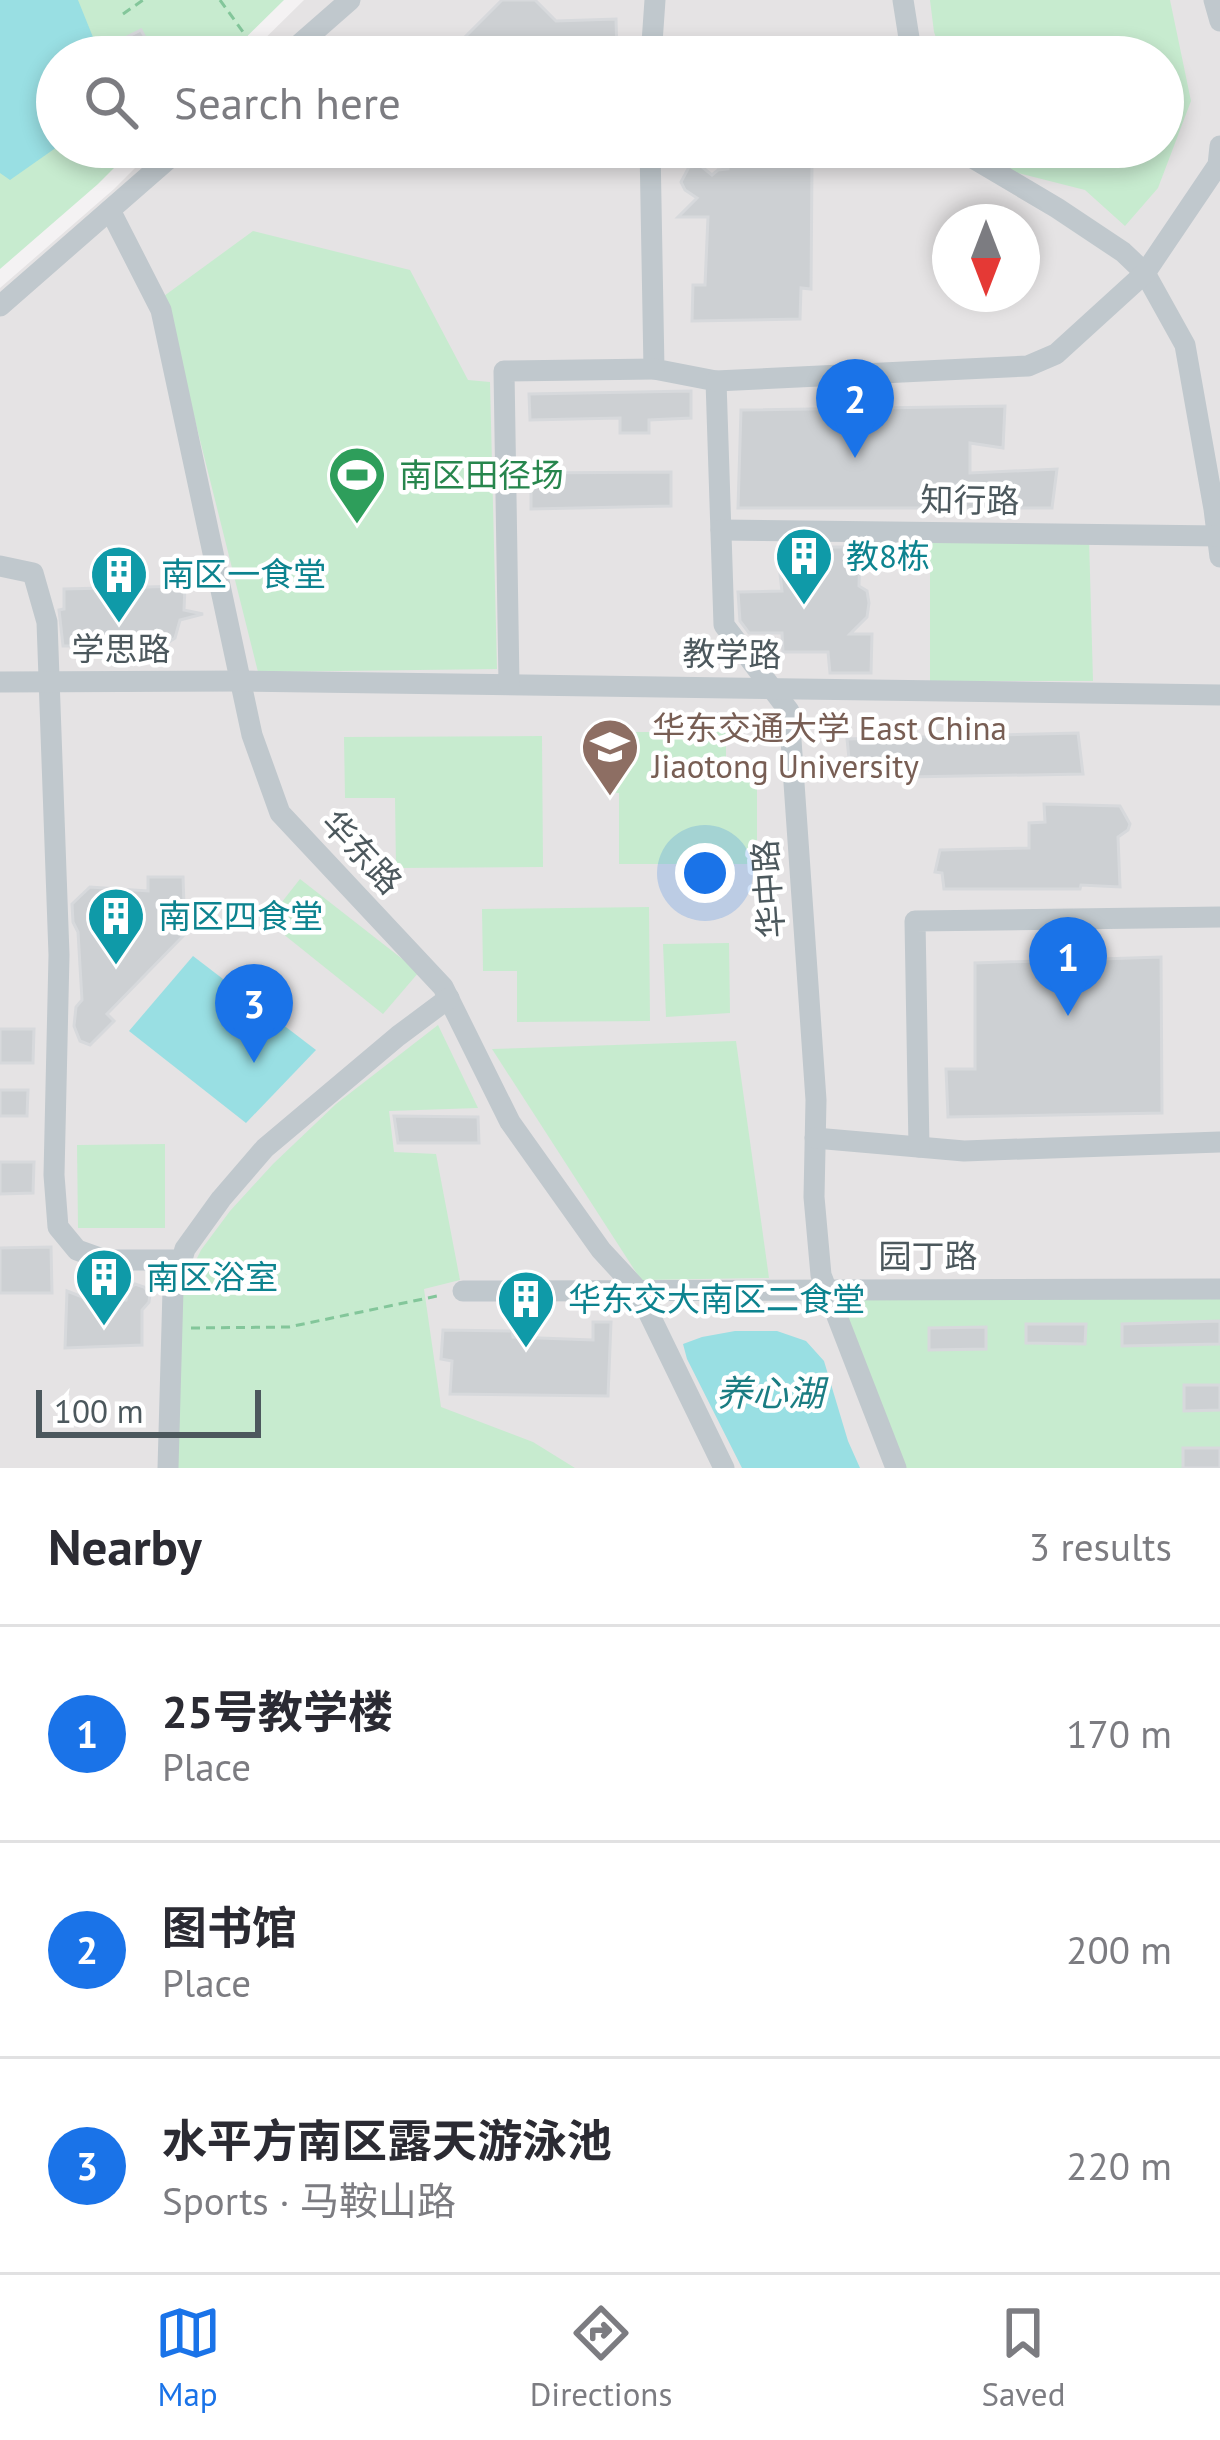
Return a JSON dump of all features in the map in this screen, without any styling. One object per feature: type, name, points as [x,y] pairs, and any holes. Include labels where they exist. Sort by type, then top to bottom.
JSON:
[{"type":"street","points":[[309,36],[350,0]]},
{"type":"street","points":[[652,36],[655,0]]},
{"type":"street","points":[[903,0],[909,36]]},
{"type":"street","points":[[1214,0],[1220,21]]},
{"type":"street","points":[[509,684],[504,371],[654,369],[716,380],[1028,366],[1056,353],[1145,273],[1218,165],[1220,146]]},
{"type":"street","points":[[0,306],[158,168]]},
{"type":"street","points":[[650,168],[654,369]]},
{"type":"street","points":[[989,168],[1058,208],[1123,252],[1145,273],[1185,345],[1219,543]]},
{"type":"street","name":"华东路","points":[[110,210],[161,310],[252,735],[280,813],[443,987],[510,1122],[602,1250],[637,1289],[724,1468]]},
{"type":"street","name":"华中路","points":[[716,380],[724,625],[789,712],[816,1100],[814,1197],[820,1275],[896,1468]]},
{"type":"street","name":"知行路","points":[[721,530],[1219,543]]},
{"type":"street","points":[[0,566],[33,573],[47,622],[59,955],[54,1174],[58,1227],[77,1250],[105,1259],[182,1260]]},
{"type":"street","name":"学思路","points":[[0,682],[243,681]]},
{"type":"street","name":"教学路","points":[[243,681],[1220,694]]},
{"type":"street","points":[[919,1147],[915,921],[1220,917]]},
{"type":"street","points":[[168,1468],[172,1290],[185,1249],[220,1199],[265,1148],[449,998]]},
{"type":"street","points":[[815,1138],[964,1151],[1220,1142]]},
{"type":"street","name":"园丁路","points":[[463,1291],[1220,1289]]},
{"type":"path","points":[[123,14],[143,0]]},
{"type":"path","points":[[220,0],[246,36]]},
{"type":"path","points":[[172,1328],[289,1327],[463,1291]]},
{"type":"shaded area","name":"华东交通大学 East China Jiaotong University","points":[[304,0],[1220,0],[1220,1468],[0,1468],[0,288],[135,168],[1184,168],[1184,36],[267,36]]},
{"type":"green space","points":[[0,0],[284,0],[247,36],[36,36],[36,168],[114,168],[0,269]]},
{"type":"green space","points":[[930,0],[1170,0],[1177,36],[935,36]]},
{"type":"green space","points":[[1184,67],[1191,101],[1184,119]]},
{"type":"green space","points":[[999,168],[1166,168],[1158,188],[1125,226],[1085,190]]},
{"type":"green space","name":"南区田径场","points":[[253,231],[410,270],[468,380],[490,382],[497,669],[258,672],[164,296]]},
{"type":"green space","points":[[930,536],[1089,538],[1093,681],[930,681]]},
{"type":"green space","points":[[606,732],[726,732],[726,776],[757,776],[757,864],[619,864],[619,793],[606,792]]},
{"type":"green space","points":[[542,736],[543,867],[396,868],[395,798],[345,798],[344,737]]},
{"type":"green space","points":[[300,879],[419,972],[383,1014],[267,921]]},
{"type":"green space","points":[[649,907],[650,1021],[517,1022],[517,971],[483,971],[482,909]]},
{"type":"green space","points":[[729,943],[730,1013],[666,1017],[663,944]]},
{"type":"green space","points":[[438,1025],[478,1108],[389,1111],[394,1152],[436,1154],[460,1280],[424,1289],[441,1407],[533,1442],[575,1468],[176,1468],[180,1293],[201,1250],[273,1164],[336,1104]]},
{"type":"green space","points":[[736,1041],[769,1278],[641,1280],[492,1049]]},
{"type":"green space","points":[[165,1144],[165,1228],[78,1228],[77,1145]]},
{"type":"green space","points":[[1220,1291],[1220,1468],[902,1468],[838,1296]]},
{"type":"water","points":[[0,0],[78,0],[93,36],[36,36],[36,162],[10,180],[0,173]]},
{"type":"water","points":[[193,956],[316,1050],[246,1123],[129,1031]]},
{"type":"water","name":"养心湖","points":[[735,1331],[777,1331],[806,1341],[824,1361],[860,1468],[742,1468],[683,1344]]},
{"type":"building","points":[[502,0],[535,0],[556,21],[616,19],[616,36],[466,36]]},
{"type":"building","points":[[688,168],[703,168],[712,175],[728,169],[812,168],[811,289],[801,288],[800,319],[692,321],[693,285],[705,285],[708,217],[678,217],[697,198],[681,182]]},
{"type":"building","points":[[691,391],[691,418],[649,420],[649,433],[620,433],[620,418],[530,420],[529,394]]},
{"type":"building","points":[[1005,406],[1003,448],[970,443],[970,473],[1057,469],[1052,508],[738,508],[741,410]]},
{"type":"building","points":[[671,472],[671,506],[531,509],[531,473]]},
{"type":"building","name":"教8栋","points":[[804,547],[860,547],[859,586],[867,591],[869,603],[867,617],[850,634],[872,634],[871,673],[830,673],[828,652],[783,652],[782,633],[749,633],[740,621],[738,592],[782,591],[780,574],[804,572]]},
{"type":"building","name":"南区一食堂","points":[[185,586],[184,610],[203,614],[180,620],[175,638],[161,647],[119,650],[119,646],[90,645],[81,650],[63,646],[59,610],[64,609],[64,589]]},
{"type":"building","points":[[1078,733],[1083,774],[851,778],[847,739]]},
{"type":"building","points":[[1044,804],[1120,806],[1130,824],[1118,837],[1120,887],[944,889],[942,873],[935,872],[940,850],[1029,848],[1029,823],[1045,822]]},
{"type":"building","name":"南区四食堂","points":[[148,877],[183,877],[185,934],[107,1014],[114,1021],[90,1045],[80,1041],[74,1026],[76,1007],[82,1000],[72,904],[90,887],[148,891]]},
{"type":"building","points":[[1161,957],[1162,1113],[948,1117],[946,1069],[975,1069],[975,963]]},
{"type":"building","points":[[0,1029],[34,1029],[33,1063],[0,1063]]},
{"type":"building","points":[[0,1090],[28,1090],[27,1116],[0,1116]]},
{"type":"building","points":[[394,1116],[478,1117],[479,1143],[398,1143]]},
{"type":"building","points":[[0,1162],[34,1162],[33,1193],[0,1194]]},
{"type":"building","points":[[51,1247],[52,1293],[0,1293],[0,1248]]},
{"type":"building","name":"南区浴室","points":[[135,1284],[150,1294],[142,1310],[142,1345],[65,1348],[67,1291],[90,1300],[126,1300]]},
{"type":"building","points":[[1220,1321],[1220,1344],[1122,1346],[1122,1324]]},
{"type":"building","name":"华东交大南区二食堂","points":[[593,1322],[611,1322],[608,1396],[450,1394],[452,1361],[441,1359],[443,1330],[593,1340]]},
{"type":"building","points":[[1026,1324],[1086,1324],[1085,1344],[1026,1343]]},
{"type":"building","points":[[986,1327],[986,1349],[929,1350],[929,1328]]},
{"type":"building","points":[[1184,1385],[1220,1385],[1220,1410],[1184,1411]]},
{"type":"building","points":[[1183,1448],[1220,1448],[1220,1468],[1183,1468]]},
{"type":"place","name":"图书馆","points":[[855,458]]},
{"type":"place","name":"南区田径场","points":[[357,526]]},
{"type":"place","name":"教8栋","points":[[804,607]]},
{"type":"place","name":"南区一食堂","points":[[119,625]]},
{"type":"place","name":"华东交通大学 East China Jiaotong University","points":[[610,798]]},
{"type":"place","name":"南区四食堂","points":[[116,967]]},
{"type":"place","name":"25号教学楼","points":[[1068,1016]]},
{"type":"place","name":"水平方南区露天游泳池","points":[[254,1063]]},
{"type":"place","name":"南区浴室","points":[[104,1328]]},
{"type":"place","name":"华东交大南区二食堂","points":[[526,1350]]}]
